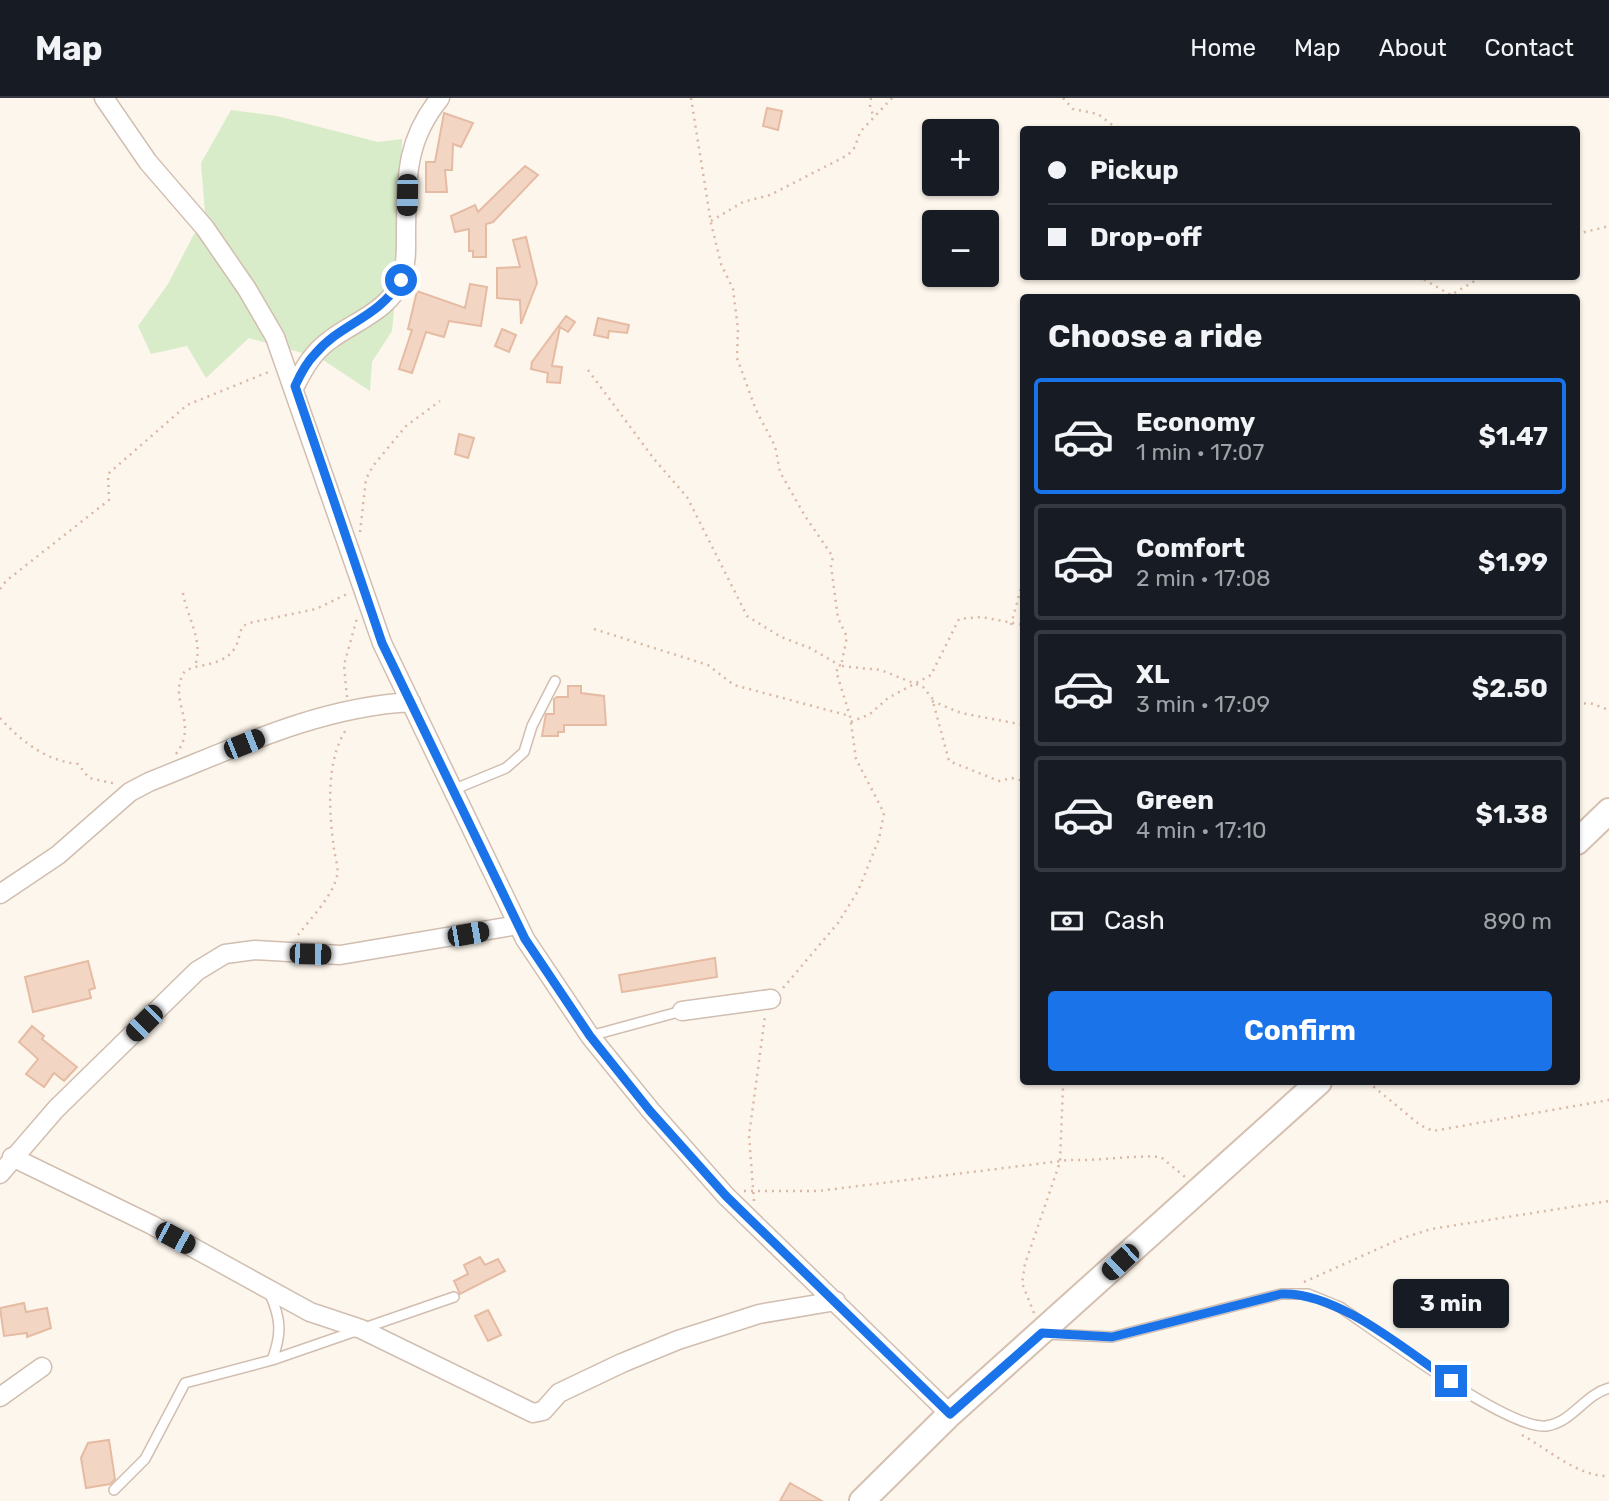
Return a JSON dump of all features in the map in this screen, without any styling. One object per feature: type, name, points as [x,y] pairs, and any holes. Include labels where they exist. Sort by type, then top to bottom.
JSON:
[{"type":"street","points":[[104,98],[148,162],[205,228],[247,289],[286,363],[382,643],[518,925],[590,1036],[650,1111],[726,1196],[950,1414]]},
{"type":"street","points":[[295,386],[315,353],[330,339],[382,307],[401,280],[406,262],[409,158],[427,114],[440,98]]},
{"type":"street","points":[[0,894],[58,855],[130,792],[307,719],[348,709],[411,702]]},
{"type":"street","points":[[1580,839],[1609,811]]},
{"type":"street","points":[[0,1174],[12,1157],[56,1110],[197,971],[225,954],[239,951],[340,955],[518,925]]},
{"type":"street","points":[[682,1011],[771,999]]},
{"type":"street","points":[[862,1501],[950,1414],[1316,1085]]},
{"type":"street","points":[[12,1157],[152,1225],[270,1292],[320,1316],[361,1329],[533,1413],[543,1411],[559,1393],[678,1340],[759,1314],[836,1301]]},
{"type":"street","points":[[0,1396],[42,1367]]},
{"type":"lane","points":[[454,789],[506,768],[524,752],[532,726],[555,681]]},
{"type":"lane","points":[[590,1036],[682,1011]]},
{"type":"lane","points":[[270,1292],[280,1317],[280,1340],[272,1360]]},
{"type":"lane","points":[[1042,1333],[1112,1337],[1267,1296],[1294,1293],[1321,1298],[1340,1307],[1485,1404],[1528,1425],[1557,1423],[1592,1396],[1609,1388]]},
{"type":"lane","points":[[114,1490],[145,1460],[186,1383],[272,1360],[454,1297]]},
{"type":"path","points":[[691,98],[710,221],[722,264],[733,289],[738,329],[736,351],[746,384],[775,446],[780,471],[805,516],[834,557],[831,566],[838,618],[847,637],[841,666],[836,671],[850,716],[856,759],[884,813],[879,839],[858,891],[838,923],[771,999],[764,1017],[750,1136],[752,1190],[759,1227]]},
{"type":"path","points":[[871,98],[874,117]]},
{"type":"path","points":[[710,221],[743,202],[770,195],[848,155],[855,147],[860,132],[892,98]]},
{"type":"path","points":[[1063,98],[1073,109],[1098,114],[1114,126]]},
{"type":"path","points":[[1580,233],[1609,226]]},
{"type":"path","points":[[1425,280],[1449,294]]},
{"type":"path","points":[[1453,294],[1476,280]]},
{"type":"path","points":[[0,589],[6,581],[108,500],[108,474],[187,405],[251,382],[286,363]]},
{"type":"path","points":[[588,370],[613,399],[654,459],[687,497],[747,615],[781,637],[810,648],[841,666],[881,670],[923,687],[932,701],[948,761],[999,780],[1020,780]]},
{"type":"path","points":[[353,556],[361,530],[366,479],[406,426],[440,401]]},
{"type":"path","points":[[172,759],[186,736],[178,680],[184,671],[195,666],[218,663],[228,656],[237,645],[243,626],[316,609],[341,600],[360,579]]},
{"type":"path","points":[[1011,625],[1020,592]]},
{"type":"path","points":[[183,593],[199,655],[195,666]]},
{"type":"path","points":[[286,952],[329,893],[338,875],[334,849],[332,774],[341,737],[350,725],[344,665],[357,618],[367,599]]},
{"type":"path","points":[[851,722],[870,714],[877,705],[931,675],[959,619],[981,617],[1020,625]]},
{"type":"path","points":[[594,629],[708,665],[734,685],[850,716]]},
{"type":"path","points":[[932,701],[961,713],[1020,724]]},
{"type":"path","points":[[1580,704],[1590,702],[1609,710]]},
{"type":"path","points":[[0,718],[22,742],[64,762],[78,764],[89,778],[120,785],[130,792]]},
{"type":"path","points":[[1372,1085],[1420,1125],[1433,1130],[1609,1100]]},
{"type":"path","points":[[1042,1333],[1022,1283],[1025,1264],[1060,1162],[1063,1087]]},
{"type":"path","points":[[726,1196],[752,1190],[818,1191],[1060,1162],[1161,1157],[1197,1190]]},
{"type":"path","points":[[1294,1293],[1305,1281],[1400,1239],[1431,1229],[1609,1201]]},
{"type":"path","points":[[1521,1434],[1572,1465],[1599,1476],[1609,1476]]},
{"type":"green space","points":[[231,110],[277,116],[378,142],[402,139],[401,238],[392,331],[372,362],[370,391],[320,358],[249,338],[206,378],[187,346],[151,354],[138,326],[168,284],[205,213],[201,163]]},
{"type":"building","points":[[767,108],[782,111],[778,130],[763,126]]},
{"type":"building","points":[[444,113],[473,123],[461,147],[453,144],[452,170],[445,170],[447,192],[426,192],[426,162],[435,162]]},
{"type":"building","points":[[525,166],[538,175],[493,222],[486,224],[486,257],[473,257],[473,251],[469,251],[469,229],[455,232],[451,216],[475,205],[478,212]]},
{"type":"building","points":[[526,237],[537,283],[521,324],[520,300],[497,298],[497,268],[520,267],[513,240]]},
{"type":"building","points":[[470,284],[487,287],[481,326],[449,321],[444,337],[426,332],[412,373],[399,369],[412,330],[408,329],[417,291],[465,308]]},
{"type":"building","points":[[566,316],[575,322],[568,332],[560,327],[552,366],[562,367],[560,383],[547,382],[548,373],[531,369],[532,362]]},
{"type":"building","points":[[598,318],[629,325],[627,333],[609,331],[608,338],[594,335]]},
{"type":"building","points":[[502,329],[516,335],[509,352],[495,346]]},
{"type":"building","points":[[459,434],[474,438],[468,458],[455,454]]},
{"type":"building","points":[[568,686],[581,686],[581,693],[604,696],[606,725],[564,725],[564,732],[558,732],[558,736],[542,736],[546,714],[554,714],[554,699],[568,697]]},
{"type":"building","points":[[715,958],[717,977],[622,992],[619,975]]},
{"type":"building","points":[[88,961],[95,988],[89,990],[91,998],[33,1012],[25,977]]},
{"type":"building","points":[[32,1026],[44,1036],[42,1039],[77,1067],[64,1081],[54,1073],[44,1087],[26,1074],[38,1059],[19,1042]]},
{"type":"building","points":[[480,1257],[485,1265],[498,1259],[505,1271],[460,1294],[454,1281],[468,1274],[464,1265]]},
{"type":"building","points":[[24,1303],[26,1312],[47,1308],[51,1328],[27,1337],[27,1333],[4,1336],[0,1308]]},
{"type":"building","points":[[488,1310],[501,1335],[488,1341],[475,1316]]},
{"type":"building","points":[[109,1440],[115,1479],[110,1484],[86,1488],[81,1458],[88,1443]]},
{"type":"building","points":[[790,1483],[822,1501],[780,1501]]},
{"type":"route","points":[[401,280],[382,307],[330,339],[315,353],[295,386],[382,643],[525,939],[590,1036],[650,1111],[726,1196],[950,1414],[1042,1333],[1112,1337],[1216,1312],[1267,1296],[1294,1293],[1321,1298],[1340,1307],[1451,1381]]}]
